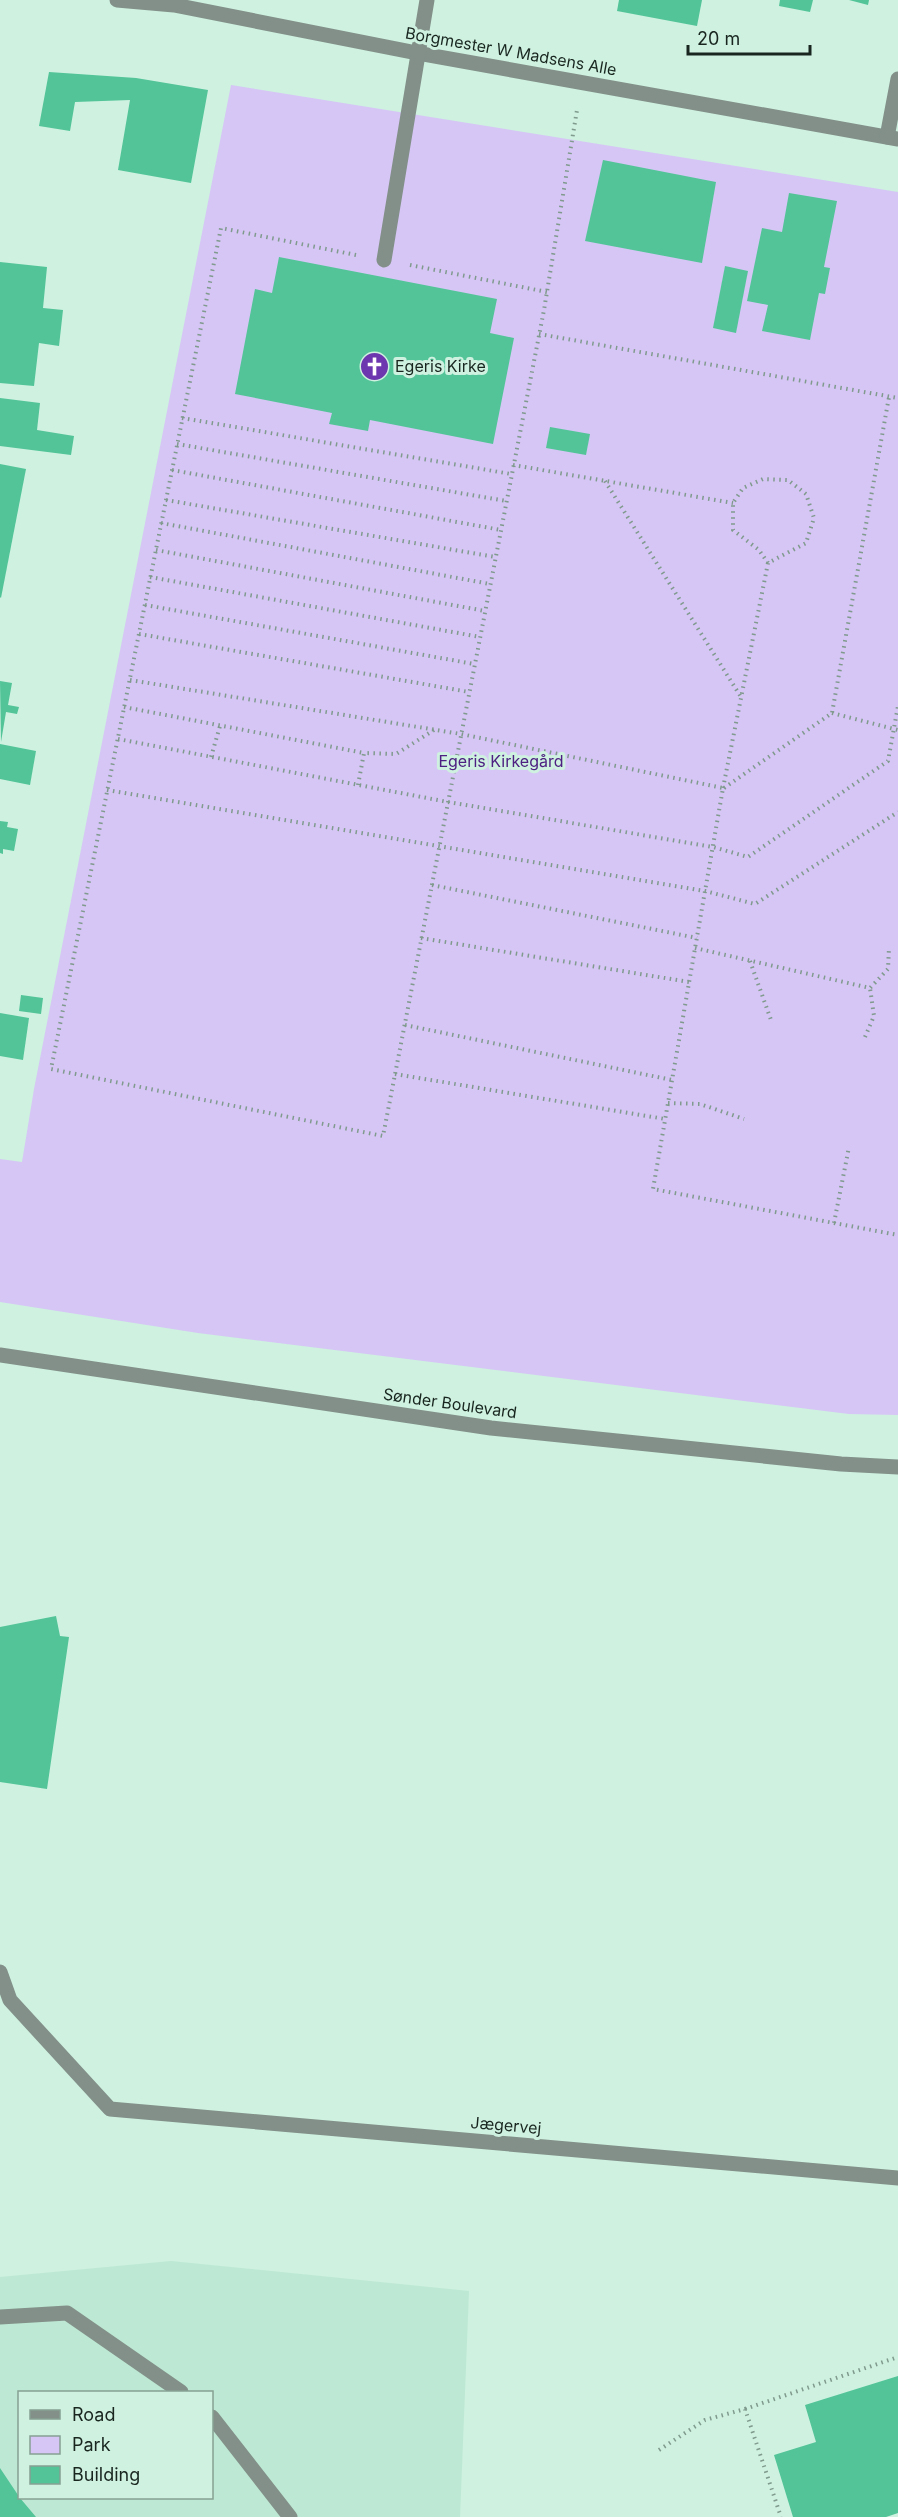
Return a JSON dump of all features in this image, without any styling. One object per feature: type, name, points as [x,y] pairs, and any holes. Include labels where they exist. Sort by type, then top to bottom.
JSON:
[{"type":"street","name":"Borgmester W Madsens Alle","points":[[117,0],[174,5],[417,53],[892,138]]},
{"type":"street","points":[[384,260],[427,0]]},
{"type":"street","points":[[892,138],[898,79]]},
{"type":"street","name":"Sønder Boulevard","points":[[0,1355],[491,1428],[841,1464],[898,1467]]},
{"type":"street","name":"Jægervej","points":[[0,1972],[10,2000],[110,2109],[898,2178]]},
{"type":"street","points":[[0,2317],[67,2313],[180,2391]]},
{"type":"street","points":[[213,2418],[290,2517]]},
{"type":"path","points":[[546,292],[221,228],[51,1070],[383,1136],[539,334],[581,83]]},
{"type":"path","points":[[539,334],[898,398]]},
{"type":"path","points":[[130,680],[461,734],[723,788],[832,713],[889,397]]},
{"type":"path","points":[[183,418],[511,474]]},
{"type":"path","points":[[177,444],[506,501]]},
{"type":"path","points":[[513,465],[733,503]]},
{"type":"path","points":[[172,470],[501,530]]},
{"type":"path","points":[[768,563],[806,543],[814,518],[806,495],[788,480],[763,480],[743,488],[733,503],[733,530],[759,550],[768,563],[723,788],[653,1190],[898,1235]]},
{"type":"path","points":[[605,481],[741,698]]},
{"type":"path","points":[[166,500],[495,557]]},
{"type":"path","points":[[161,524],[490,584]]},
{"type":"path","points":[[156,550],[485,611]]},
{"type":"path","points":[[150,577],[480,637]]},
{"type":"path","points":[[145,605],[474,664]]},
{"type":"path","points":[[139,634],[469,692]]},
{"type":"path","points":[[118,739],[448,802],[713,847],[748,857],[888,761],[896,729],[898,706]]},
{"type":"path","points":[[124,707],[364,753],[396,754],[434,730]]},
{"type":"path","points":[[832,713],[896,729]]},
{"type":"path","points":[[211,757],[220,726]]},
{"type":"path","points":[[358,784],[364,753]]},
{"type":"path","points":[[108,790],[705,891],[755,904],[898,812]]},
{"type":"path","points":[[432,885],[697,938]]},
{"type":"path","points":[[421,938],[689,982]]},
{"type":"path","points":[[695,948],[870,988]]},
{"type":"path","points":[[870,988],[888,969],[889,948]]},
{"type":"path","points":[[750,960],[771,1020]]},
{"type":"path","points":[[866,1036],[874,1016],[870,988]]},
{"type":"path","points":[[405,1025],[672,1080]]},
{"type":"path","points":[[395,1074],[665,1119]]},
{"type":"path","points":[[668,1103],[700,1104],[744,1119]]},
{"type":"path","points":[[834,1223],[849,1147]]},
{"type":"path","points":[[659,2450],[705,2421],[898,2357]]},
{"type":"path","points":[[745,2409],[781,2517]]},
{"type":"shaded area","points":[[171,2261],[469,2291],[460,2517],[0,2517],[0,2277]]},
{"type":"green space","name":"Egeris Kirkegård","points":[[231,85],[898,192],[898,1415],[849,1414],[198,1333],[0,1302],[0,1159],[22,1162],[34,1089]]},
{"type":"building","points":[[619,0],[702,0],[697,26],[617,11]]},
{"type":"building","points":[[780,0],[813,0],[810,12],[779,6]]},
{"type":"building","points":[[849,0],[869,0],[868,5]]},
{"type":"building","points":[[49,72],[136,78],[208,90],[191,183],[118,170],[130,100],[75,102],[70,131],[39,126]]},
{"type":"building","points":[[603,160],[716,182],[702,263],[585,241]]},
{"type":"building","points":[[789,193],[837,201],[824,267],[830,268],[825,294],[819,293],[810,340],[762,331],[768,305],[747,301],[762,228],[782,232]]},
{"type":"building","name":"Egeris Kirke","points":[[279,257],[497,299],[490,333],[514,338],[493,444],[370,420],[368,431],[329,424],[332,413],[235,394],[255,289],[272,293]]},
{"type":"building","points":[[0,262],[47,267],[43,308],[63,310],[59,346],[39,343],[34,386],[0,383]]},
{"type":"building","points":[[725,266],[748,271],[736,333],[713,328]]},
{"type":"building","points":[[0,398],[40,403],[37,430],[74,436],[71,455],[0,446]]},
{"type":"building","points":[[550,427],[590,434],[586,455],[546,448]]},
{"type":"building","points":[[0,464],[26,469],[1,598],[0,597]]},
{"type":"building","points":[[0,681],[12,683],[8,705],[19,707],[17,714],[6,712],[1,742]]},
{"type":"building","points":[[0,744],[36,751],[30,785],[0,779]]},
{"type":"building","points":[[0,821],[8,822],[7,827],[18,829],[14,851],[3,849],[3,854],[0,853]]},
{"type":"building","points":[[21,995],[43,998],[41,1014],[19,1011]]},
{"type":"building","points":[[0,1013],[29,1018],[23,1060],[0,1056]]},
{"type":"building","points":[[56,1616],[60,1636],[69,1637],[47,1789],[0,1782],[0,1627]]},
{"type":"building","points":[[898,2376],[898,2513],[886,2517],[793,2517],[774,2455],[816,2442],[805,2405]]},
{"type":"building","points":[[0,2468],[18,2495],[18,2499],[21,2499],[36,2517],[0,2517]]},
{"type":"place","name":"Egeris Kirke","points":[[374,366]]}]
